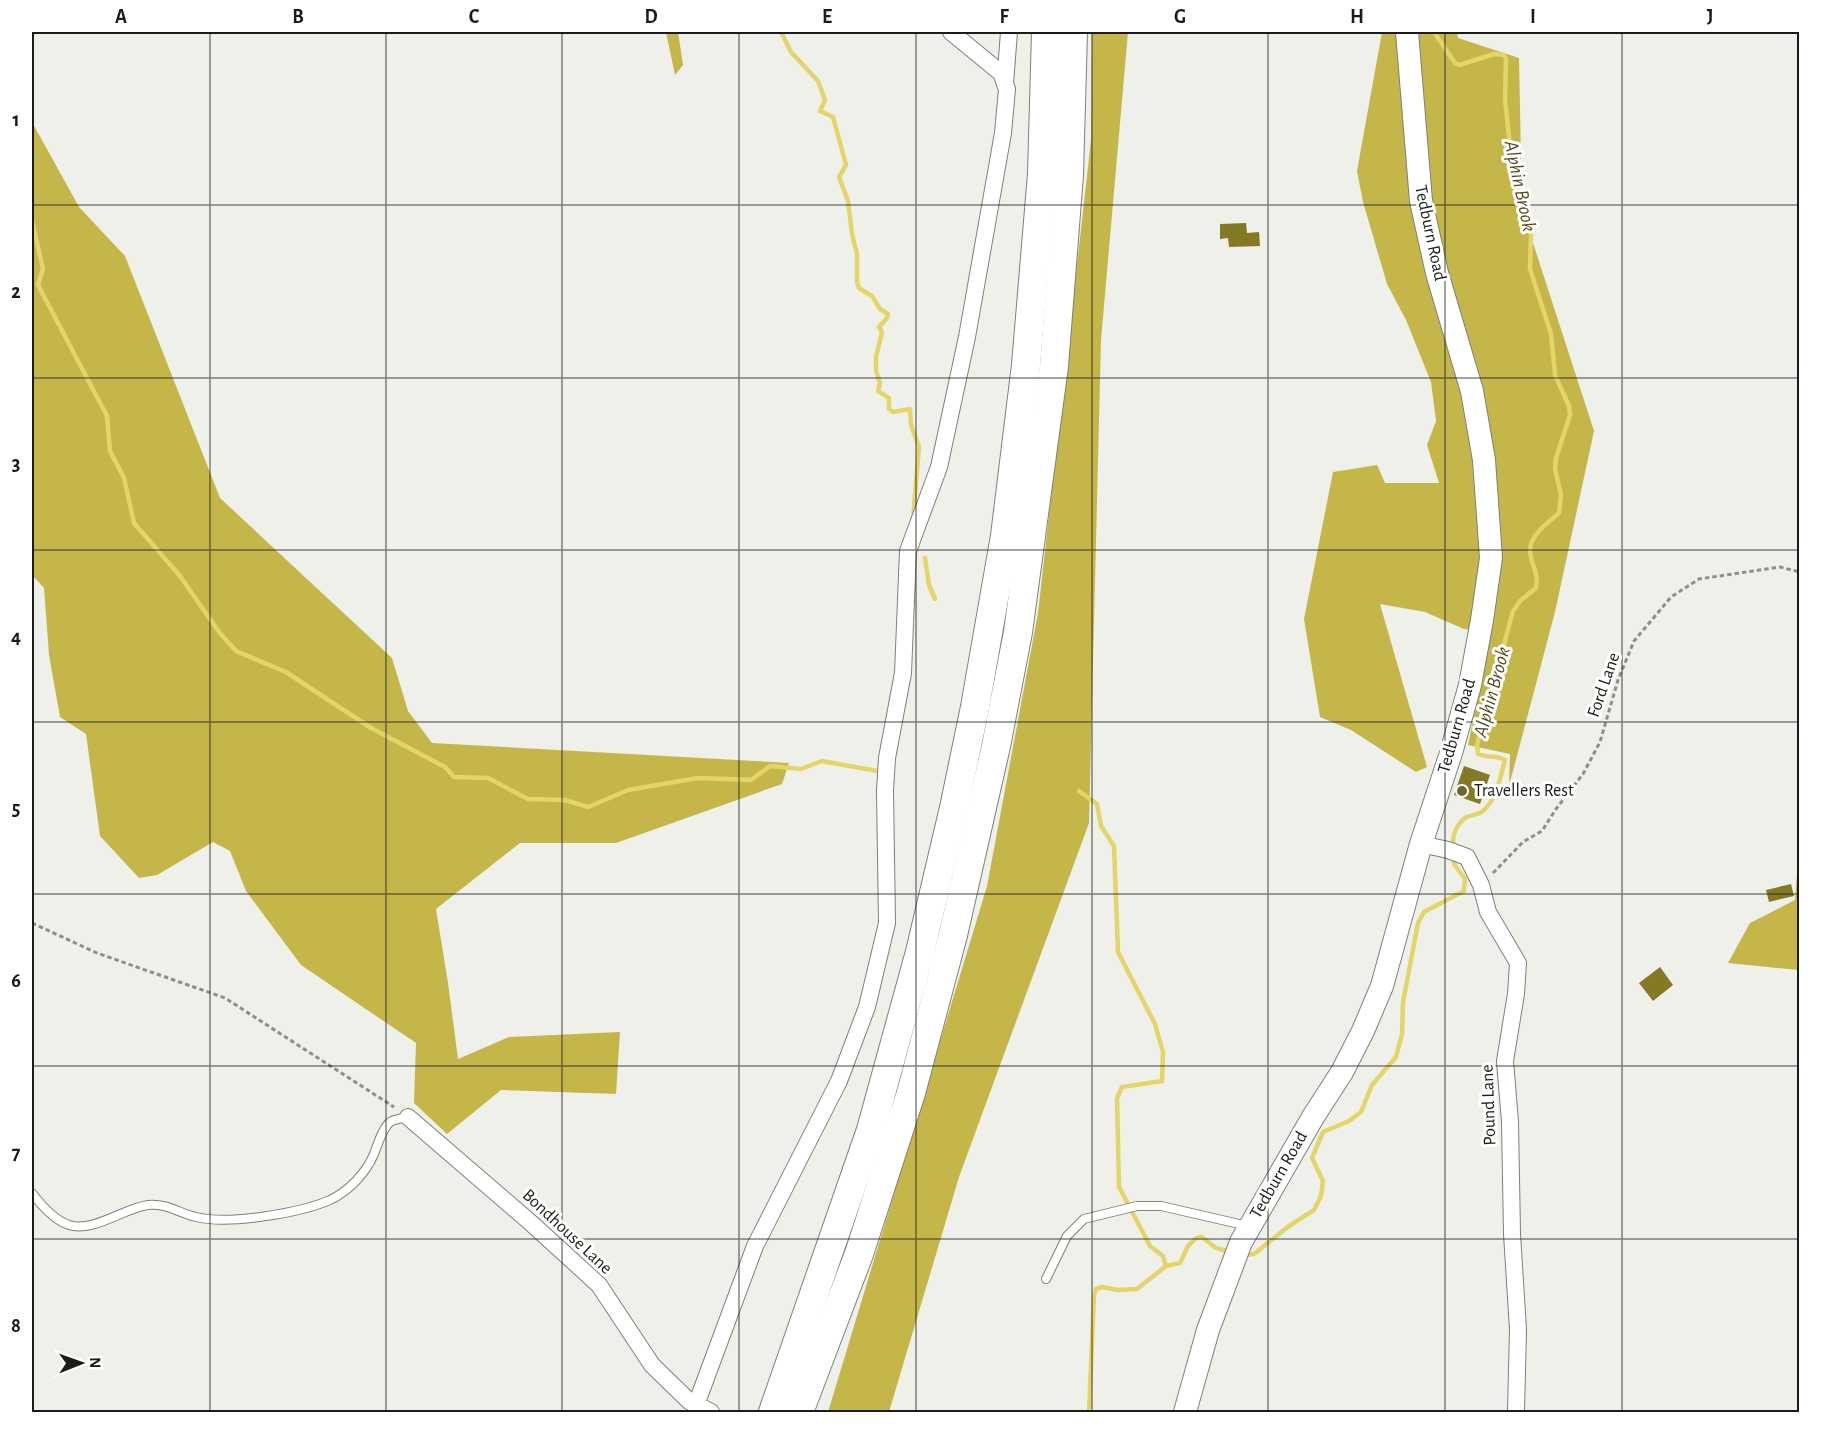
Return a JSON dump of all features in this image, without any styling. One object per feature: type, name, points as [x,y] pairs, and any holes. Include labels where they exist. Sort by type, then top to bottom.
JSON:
[{"type":"highway","points":[[782,1411],[871,1130],[920,952],[975,706],[1005,536],[1026,365],[1042,174],[1046,32]]},
{"type":"highway","points":[[782,1411],[859,1254],[911,1093],[953,935],[996,747],[1018,632],[1054,366],[1069,174],[1074,32]]},
{"type":"street","points":[[704,1409],[755,1246],[839,1081],[867,1007],[882,951],[887,923],[885,791],[887,759],[903,673],[908,551],[939,467],[967,337],[1002,133],[1007,89],[1001,73],[951,32]]},
{"type":"street","points":[[1005,85],[1009,32]]},
{"type":"street","name":"Tedburn Road","points":[[1185,1413],[1208,1330],[1245,1234],[1342,1072],[1382,986],[1421,844],[1451,753],[1470,685],[1482,620],[1491,558],[1484,460],[1472,391],[1437,273],[1421,201],[1407,32]]},
{"type":"street","name":"Pound Lane","points":[[1421,844],[1467,857],[1481,885],[1488,912],[1518,963],[1516,994],[1505,1061],[1510,1122],[1512,1234],[1518,1329],[1515,1413]]},
{"type":"street","name":"Bondhouse Lane","points":[[408,1117],[599,1285],[652,1365],[689,1401],[704,1409]]},
{"type":"lane","points":[[32,1193],[59,1220],[79,1226],[151,1205],[170,1207],[194,1217],[219,1221],[305,1208],[331,1199],[349,1189],[372,1158],[389,1123],[408,1117]]},
{"type":"lane","points":[[1046,1279],[1067,1236],[1084,1219],[1117,1210],[1148,1205],[1161,1206],[1245,1234]]},
{"type":"path","name":"Ford Lane","points":[[1481,885],[1523,843],[1542,831],[1583,774],[1600,742],[1618,680],[1634,641],[1671,597],[1699,579],[1780,567],[1800,572]]},
{"type":"path","points":[[32,923],[97,953],[225,998],[408,1117]]},
{"type":"shaded area","points":[[666,32],[678,32],[683,65],[675,75]]},
{"type":"shaded area","points":[[1092,32],[1128,32],[1101,340],[1089,823],[959,1177],[889,1412],[828,1412],[987,886],[1038,613],[1091,140]]},
{"type":"shaded area","points":[[1382,32],[1457,32],[1458,38],[1519,58],[1522,209],[1594,431],[1555,612],[1509,786],[1510,754],[1468,745],[1491,633],[1464,629],[1425,612],[1380,604],[1427,767],[1416,772],[1351,730],[1320,717],[1304,619],[1333,472],[1377,465],[1385,483],[1439,483],[1427,445],[1436,421],[1431,382],[1406,320],[1387,284],[1363,202],[1357,171]]},
{"type":"shaded area","points":[[32,122],[79,207],[125,256],[220,498],[392,658],[408,711],[432,743],[789,763],[782,784],[616,843],[520,843],[436,909],[458,1059],[509,1037],[620,1032],[616,1094],[501,1090],[447,1134],[414,1103],[416,1043],[301,965],[246,891],[230,851],[213,842],[157,875],[139,878],[100,836],[86,734],[60,717],[49,655],[44,588],[32,575]]},
{"type":"shaded area","points":[[1799,847],[1799,970],[1728,963],[1750,923],[1795,900]]},
{"type":"building","points":[[1246,223],[1247,233],[1259,232],[1260,246],[1229,247],[1228,238],[1220,239],[1220,224]]},
{"type":"building","points":[[1464,766],[1490,775],[1480,804],[1454,795]]},
{"type":"building","points":[[1791,884],[1794,896],[1769,902],[1766,890]]},
{"type":"building","points":[[1660,967],[1673,985],[1653,1001],[1639,983]]},
{"type":"waterway","points":[[781,32],[791,52],[818,81],[825,100],[820,111],[833,117],[846,165],[839,177],[848,201],[857,254],[857,282],[859,288],[872,296],[880,309],[888,314],[879,327],[882,332],[876,357],[876,371],[880,383],[878,391],[889,398],[889,409],[893,412],[910,409],[911,425],[919,447],[913,519]]},
{"type":"waterway","name":"Alphin Brook","points":[[1434,32],[1455,63],[1459,65],[1494,54],[1504,55],[1506,59],[1505,100],[1513,173],[1520,206],[1531,231],[1530,269],[1551,334],[1555,375],[1569,406],[1570,415],[1556,458],[1555,469],[1561,495],[1559,513],[1541,529],[1531,544],[1530,555],[1536,576],[1536,588],[1520,601],[1513,611],[1477,745],[1478,754],[1505,760],[1500,781],[1488,806],[1481,812],[1465,818],[1459,824],[1454,835],[1453,847]]},
{"type":"waterway","points":[[32,220],[43,269],[38,285],[107,416],[110,451],[124,478],[134,523],[180,576],[219,632],[236,651],[286,672],[371,728],[445,767],[454,777],[488,778],[528,799],[565,800],[588,807],[628,790],[698,778],[751,780],[770,766],[801,769],[822,761],[877,771]]},
{"type":"waterway","points":[[925,558],[929,585],[935,599]]},
{"type":"waterway","points":[[1079,791],[1097,804],[1101,826],[1114,846],[1118,952],[1155,1024],[1163,1052],[1162,1081],[1122,1087],[1117,1098],[1119,1187],[1150,1246],[1163,1256],[1166,1266]]},
{"type":"waterway","name":"Alphin Brook","points":[[1245,1255],[1254,1254],[1289,1226],[1314,1210],[1321,1196],[1323,1181],[1312,1158],[1323,1132],[1349,1121],[1361,1112],[1372,1085],[1396,1057],[1402,1034],[1403,1002],[1418,923],[1424,912],[1464,891],[1465,879],[1454,864],[1454,855]]},
{"type":"waterway","name":"Alphin Brook","points":[[1089,1412],[1096,1289],[1102,1287],[1118,1290],[1137,1289],[1166,1266],[1180,1263],[1188,1246],[1196,1238],[1202,1237],[1216,1248],[1231,1252]]},
{"type":"place","name":"Travellers Rest","points":[[1462,791]]}]
